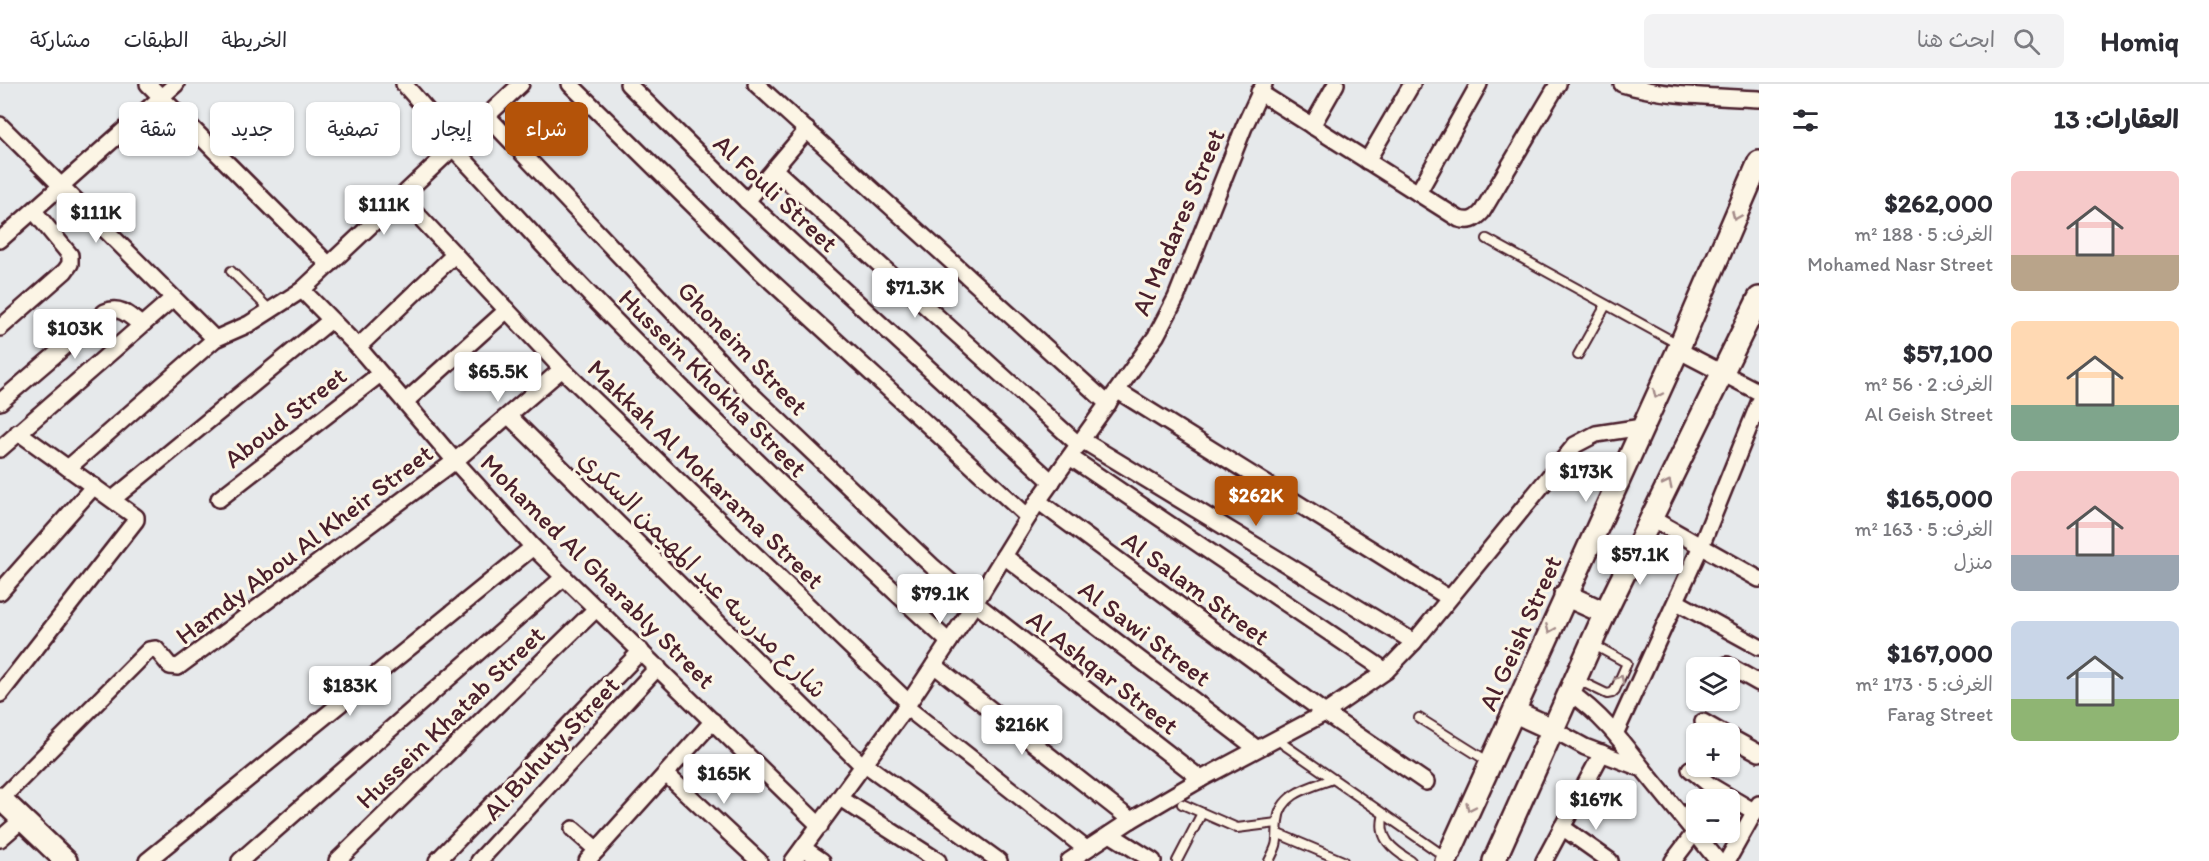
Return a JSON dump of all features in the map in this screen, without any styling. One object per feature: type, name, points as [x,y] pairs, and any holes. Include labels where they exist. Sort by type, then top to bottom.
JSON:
[{"type":"main road","name":"Al Geish Street","points":[[1446,859],[1679,348],[1759,162]]},
{"type":"main road","points":[[1494,861],[1605,613],[1759,298]]},
{"type":"main road","points":[[1565,595],[1605,613]]},
{"type":"main road","points":[[1515,712],[1552,729]]},
{"type":"main road","points":[[1,799],[66,861]]},
{"type":"street","points":[[148,84],[330,265]]},
{"type":"street","points":[[0,240],[176,84]]},
{"type":"street","name":"Hussein Khokha Street","points":[[404,84],[419,102]]},
{"type":"street","points":[[570,84],[759,270],[1028,517]]},
{"type":"street","name":"Al Fouli Street","points":[[628,84],[747,201],[1052,482]]},
{"type":"street","points":[[756,84],[1108,404]]},
{"type":"street","points":[[1312,126],[1336,84]]},
{"type":"street","points":[[1367,161],[1412,84]]},
{"type":"street","points":[[1418,193],[1479,84]]},
{"type":"street","points":[[1262,88],[1312,126],[1459,219],[1472,220],[1477,217],[1558,84]]},
{"type":"street","points":[[1622,84],[1639,89],[1690,96],[1759,99]]},
{"type":"street","points":[[493,110],[516,86]]},
{"type":"street","name":"Al Madares Street","points":[[793,861],[934,665],[1038,501],[1118,391],[1167,318],[1262,88]]},
{"type":"street","name":"Ghoneim Street","points":[[493,122],[749,392],[932,566],[975,603]]},
{"type":"street","points":[[0,125],[215,339]]},
{"type":"street","points":[[747,201],[807,130]]},
{"type":"street","points":[[68,468],[215,339],[238,330],[302,290],[445,156]]},
{"type":"street","name":"Hussein Khokha Street","points":[[464,156],[572,275],[706,410],[823,525],[949,642]]},
{"type":"street","points":[[774,170],[1077,447],[1386,671]]},
{"type":"street","name":"Makkah Al Mokarama Street","points":[[401,198],[562,369],[907,704],[1086,849]]},
{"type":"street","points":[[0,328],[70,264],[71,260],[67,252],[34,211]]},
{"type":"street","points":[[358,347],[455,254]]},
{"type":"street","name":"Mohamed Al Gharably Street","points":[[302,290],[358,347],[455,461],[533,547],[820,826]]},
{"type":"street","points":[[0,449],[173,298]]},
{"type":"street","points":[[0,402],[105,312],[118,309],[141,325]]},
{"type":"street","points":[[405,402],[507,310]]},
{"type":"street","points":[[113,499],[331,320]]},
{"type":"street","points":[[1679,348],[1759,392]]},
{"type":"street","points":[[455,461],[562,369]]},
{"type":"street","name":"Aboud Street","points":[[219,499],[380,374]]},
{"type":"street","points":[[1118,391],[1449,598]]},
{"type":"street","points":[[1616,732],[1677,602],[1759,403]]},
{"type":"street","name":"شارع مدرسه عبد المهيمن السكري","points":[[508,416],[864,765],[999,861]]},
{"type":"street","points":[[1069,861],[1131,820],[1201,779],[1325,712],[1386,671],[1414,642],[1575,445],[1596,434],[1642,427]]},
{"type":"street","points":[[0,694],[136,520],[136,517],[113,499],[18,432]]},
{"type":"street","points":[[1077,447],[1414,642]]},
{"type":"street","name":"Hamdy Abou Al Kheir Street","points":[[1,799],[149,650],[156,649],[170,666],[178,668],[455,461]]},
{"type":"street","points":[[0,592],[94,486]]},
{"type":"street","name":"Al Salam Street","points":[[1038,501],[1325,712],[1426,783]]},
{"type":"street","points":[[1651,518],[1759,579]]},
{"type":"street","points":[[147,861],[533,547]]},
{"type":"street","name":"Al Sawi Street","points":[[1004,556],[1257,748]]},
{"type":"street","points":[[240,861],[564,577]]},
{"type":"street","points":[[1677,602],[1759,647]]},
{"type":"street","name":"Al Ashqar Street","points":[[975,603],[1201,779]]},
{"type":"street","name":"Hussein Khatab Street","points":[[337,861],[597,608]]},
{"type":"street","points":[[437,861],[641,651]]},
{"type":"street","points":[[934,665],[1131,820]]},
{"type":"street","name":"Al Buhuty Street","points":[[479,861],[658,667]]},
{"type":"street","points":[[1740,672],[1759,682]]},
{"type":"street","points":[[1572,686],[1587,705],[1616,732],[1686,820]]},
{"type":"street","points":[[573,829],[592,856],[713,721]]},
{"type":"street","points":[[1552,729],[1585,747],[1643,768]]},
{"type":"street","points":[[1740,743],[1759,753]]},
{"type":"street","points":[[1544,861],[1602,753]]},
{"type":"street","points":[[666,774],[759,861]]},
{"type":"street","points":[[1700,777],[1712,786],[1757,808],[1727,861]]},
{"type":"street","points":[[840,798],[938,861]]},
{"type":"street","points":[[0,840],[22,819]]},
{"type":"street","points":[[1562,827],[1610,861]]},
{"type":"street","points":[[1110,834],[1153,861]]},
{"type":"street","points":[[1672,861],[1686,843]]},
{"type":"street","points":[[1704,843],[1718,861]]},
{"type":"street","points":[[803,848],[822,861]]},
{"type":"lane","points":[[1487,239],[1606,304],[1679,348]]},
{"type":"lane","points":[[231,271],[270,310]]},
{"type":"lane","points":[[1578,355],[1606,304]]},
{"type":"lane","points":[[1572,686],[1607,694],[1612,693],[1627,665],[1625,661],[1591,644]]},
{"type":"lane","points":[[1419,718],[1491,763]]},
{"type":"lane","points":[[1283,744],[1446,859]]},
{"type":"lane","points":[[1269,861],[1277,845],[1279,813],[1289,798],[1303,789],[1333,779]]},
{"type":"lane","points":[[1182,804],[1237,828],[1278,823]]},
{"type":"lane","points":[[1177,861],[1202,813]]},
{"type":"lane","points":[[1384,814],[1382,829],[1384,837],[1394,850],[1411,861]]},
{"type":"lane","points":[[1279,834],[1323,857],[1343,861]]}]
